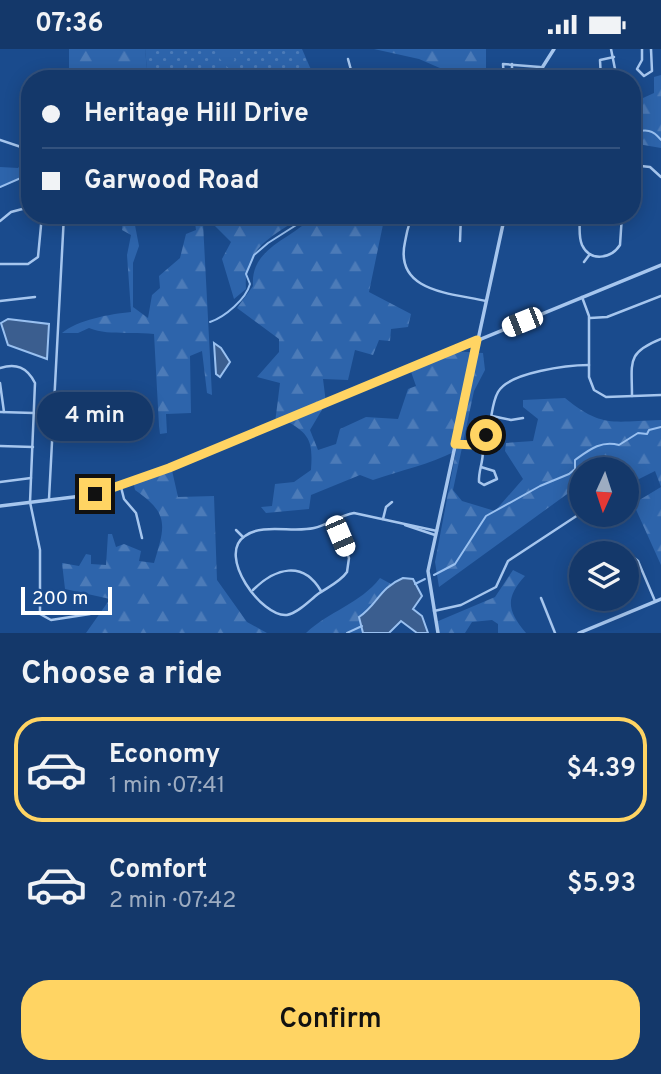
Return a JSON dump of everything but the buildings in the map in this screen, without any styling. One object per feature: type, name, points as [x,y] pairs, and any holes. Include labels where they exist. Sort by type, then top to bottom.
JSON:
[{"type":"street","points":[[539,70],[554,49]]},
{"type":"street","points":[[616,70],[612,50],[618,49]]},
{"type":"street","points":[[638,70],[642,49]]},
{"type":"street","points":[[641,72],[646,76],[652,71],[651,49]]},
{"type":"street","points":[[601,70],[600,60],[614,57]]},
{"type":"street","points":[[348,59],[351,70]]},
{"type":"street","points":[[503,70],[503,64],[540,67]]},
{"type":"street","points":[[512,64],[512,70]]},
{"type":"street","points":[[0,141],[21,147]]},
{"type":"street","points":[[641,166],[648,166],[661,177]]},
{"type":"street","points":[[0,221],[11,212],[21,209]]},
{"type":"street","points":[[0,264],[29,264],[38,257],[41,224]]},
{"type":"street","points":[[49,499],[64,224]]},
{"type":"street","points":[[411,224],[403,255],[411,277],[428,288],[486,301]]},
{"type":"street","points":[[460,241],[461,224]]},
{"type":"street","points":[[438,633],[428,571],[503,224]]},
{"type":"street","points":[[581,224],[582,243],[590,254],[603,257],[617,250],[622,239],[622,224]]},
{"type":"street","points":[[584,262],[590,254]]},
{"type":"street","points":[[0,506],[121,487],[661,265]]},
{"type":"street","points":[[590,318],[607,317],[661,296]]},
{"type":"street","points":[[0,301],[35,297]]},
{"type":"street","points":[[582,297],[590,318],[591,385],[599,394],[632,397],[661,395]]},
{"type":"street","points":[[632,397],[632,359],[642,347],[661,339]]},
{"type":"street","points":[[0,368],[15,365],[32,376],[35,383],[30,502],[40,550],[40,614],[51,620],[90,614]]},
{"type":"street","points":[[455,444],[470,446],[480,443],[488,432],[497,394],[507,383],[559,366],[589,365]]},
{"type":"street","points":[[0,383],[2,412],[34,413]]},
{"type":"street","points":[[492,416],[514,420],[523,418]]},
{"type":"street","points":[[480,443],[483,452],[481,467],[480,483],[484,485],[497,479],[495,471],[481,467]]},
{"type":"street","points":[[0,446],[33,447]]},
{"type":"street","points":[[0,482],[31,478]]},
{"type":"street","points":[[121,487],[124,499],[136,513],[142,538]]},
{"type":"street","points":[[383,519],[386,507],[391,502]]},
{"type":"street","points":[[333,520],[348,554],[349,566],[342,578],[293,613],[282,615],[271,610],[237,571],[237,549],[243,537],[256,532],[313,528],[333,520],[354,513],[436,533]]},
{"type":"street","points":[[435,611],[461,605],[496,587],[508,561],[569,521]]},
{"type":"street","points":[[236,530],[243,537]]},
{"type":"street","points":[[639,564],[655,601]]},
{"type":"street","points":[[252,590],[273,573],[300,571],[311,577],[321,591]]},
{"type":"street","points":[[541,597],[555,633]]},
{"type":"street","points":[[579,633],[661,599]]},
{"type":"green space","points":[[69,49],[145,49],[147,70],[69,70]]},
{"type":"green space","points":[[145,49],[302,49],[311,70],[147,70]]},
{"type":"green space","points":[[214,49],[230,49],[238,67],[244,70],[232,70],[222,62]]},
{"type":"green space","points":[[374,49],[486,49],[486,70],[444,70],[419,59]]},
{"type":"green space","points":[[661,75],[661,148],[641,145],[641,99],[654,93],[654,77]]},
{"type":"green space","points":[[21,165],[21,178],[0,188],[0,167],[18,168]]},
{"type":"green space","points":[[122,224],[135,224],[139,246],[133,263],[133,307],[148,318],[152,295],[160,288],[159,276],[180,258],[186,234],[196,230],[195,224],[203,224],[212,395],[207,393],[202,351],[190,356],[191,413],[166,414],[167,433],[160,434],[154,334],[104,332],[89,328],[78,333],[62,333],[85,321],[131,312],[127,255],[131,235],[122,230]]},
{"type":"green space","points":[[213,224],[291,224],[267,240],[253,256],[246,276],[246,289],[234,299],[222,259],[231,242]]},
{"type":"green space","points":[[305,224],[383,224],[369,292],[411,314],[408,327],[391,329],[390,341],[379,340],[373,355],[355,350],[348,380],[323,379],[326,403],[310,430],[318,450],[336,444],[340,429],[366,417],[398,419],[408,389],[416,386],[409,366],[451,351],[483,353],[485,370],[474,391],[453,490],[462,501],[495,511],[523,479],[505,451],[506,443],[533,441],[538,419],[523,407],[523,400],[565,398],[589,415],[610,421],[661,420],[661,487],[655,471],[639,479],[639,457],[569,457],[569,493],[439,587],[435,562],[456,451],[373,480],[360,475],[311,495],[309,509],[266,513],[261,507],[272,506],[275,484],[294,482],[311,470],[311,452],[305,434],[285,420],[275,423],[280,383],[257,377],[279,352],[279,339],[237,308],[253,286],[258,262],[265,253]]},
{"type":"green space","points":[[171,466],[178,497],[214,496],[217,580],[247,622],[267,633],[86,633],[110,599],[65,589],[62,563],[79,566],[86,554],[91,555],[91,564],[106,565],[108,534],[112,534],[116,547],[124,544],[141,551],[139,561],[154,563],[161,539],[162,522],[154,506],[135,490],[133,481]]},
{"type":"green space","points":[[661,487],[661,565],[639,516],[639,500]]},
{"type":"green space","points":[[513,570],[525,576],[514,591],[511,604],[515,617],[526,633],[498,633],[498,624],[492,620],[472,622],[465,633],[438,633],[436,622],[495,597]]},
{"type":"green space","points":[[380,578],[393,585],[380,594],[359,619],[363,633],[306,633],[354,601]]},
{"type":"shaded area","points":[[8,319],[49,324],[47,359],[8,345],[1,323]]},
{"type":"shaded area","points":[[214,343],[221,348],[230,362],[220,377],[216,374]]},
{"type":"shaded area","points":[[403,578],[413,579],[422,596],[413,609],[422,616],[428,633],[417,633],[401,621],[389,633],[363,633],[359,617],[389,586]]},
{"type":"waterway","points":[[641,131],[654,133],[661,140]]},
{"type":"waterway","points":[[0,187],[21,178]]},
{"type":"waterway","points":[[210,322],[228,312],[248,290],[250,284],[246,274],[254,255],[298,224]]},
{"type":"waterway","points":[[434,575],[455,564],[486,516],[540,486],[569,474],[575,469],[575,460],[596,447],[606,444],[619,445],[638,433],[647,434],[649,430],[661,427]]},
{"type":"waterway","points":[[415,584],[425,579]]},
{"type":"waterway","points":[[347,633],[362,626]]},
{"type":"route","points":[[95,494],[116,489],[169,468],[477,340],[455,444],[478,444],[486,435]]}]
